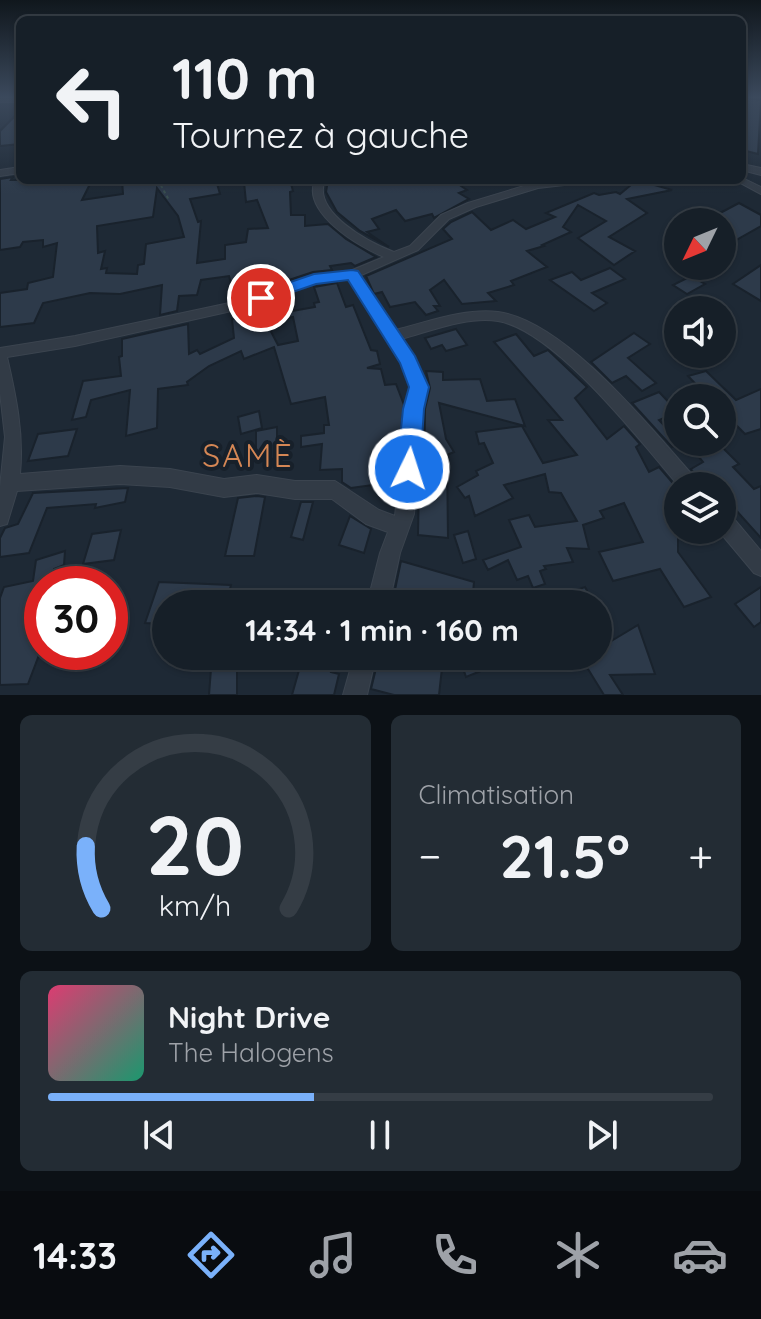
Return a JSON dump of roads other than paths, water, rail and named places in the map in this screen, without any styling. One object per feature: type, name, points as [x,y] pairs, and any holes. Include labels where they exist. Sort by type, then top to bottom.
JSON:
[{"type":"street","points":[[318,184],[316,189],[322,209],[379,252],[390,255]]},
{"type":"street","points":[[0,517],[11,483],[15,426],[0,354],[236,306],[314,279],[352,275],[390,255],[414,248],[438,223],[454,213],[529,184]]},
{"type":"street","points":[[352,275],[408,361],[419,387],[412,423],[405,514],[390,553],[381,590]]},
{"type":"street","points":[[393,336],[480,318],[500,317],[526,325],[592,379],[678,472]]},
{"type":"street","points":[[11,483],[120,475],[170,478],[224,488],[257,484],[295,490],[335,490],[373,517],[400,527]]},
{"type":"street","points":[[736,537],[761,566]]},
{"type":"street","points":[[355,695],[361,670]]},
{"type":"district","name":"SAMÈ","points":[[248,455]]}]
